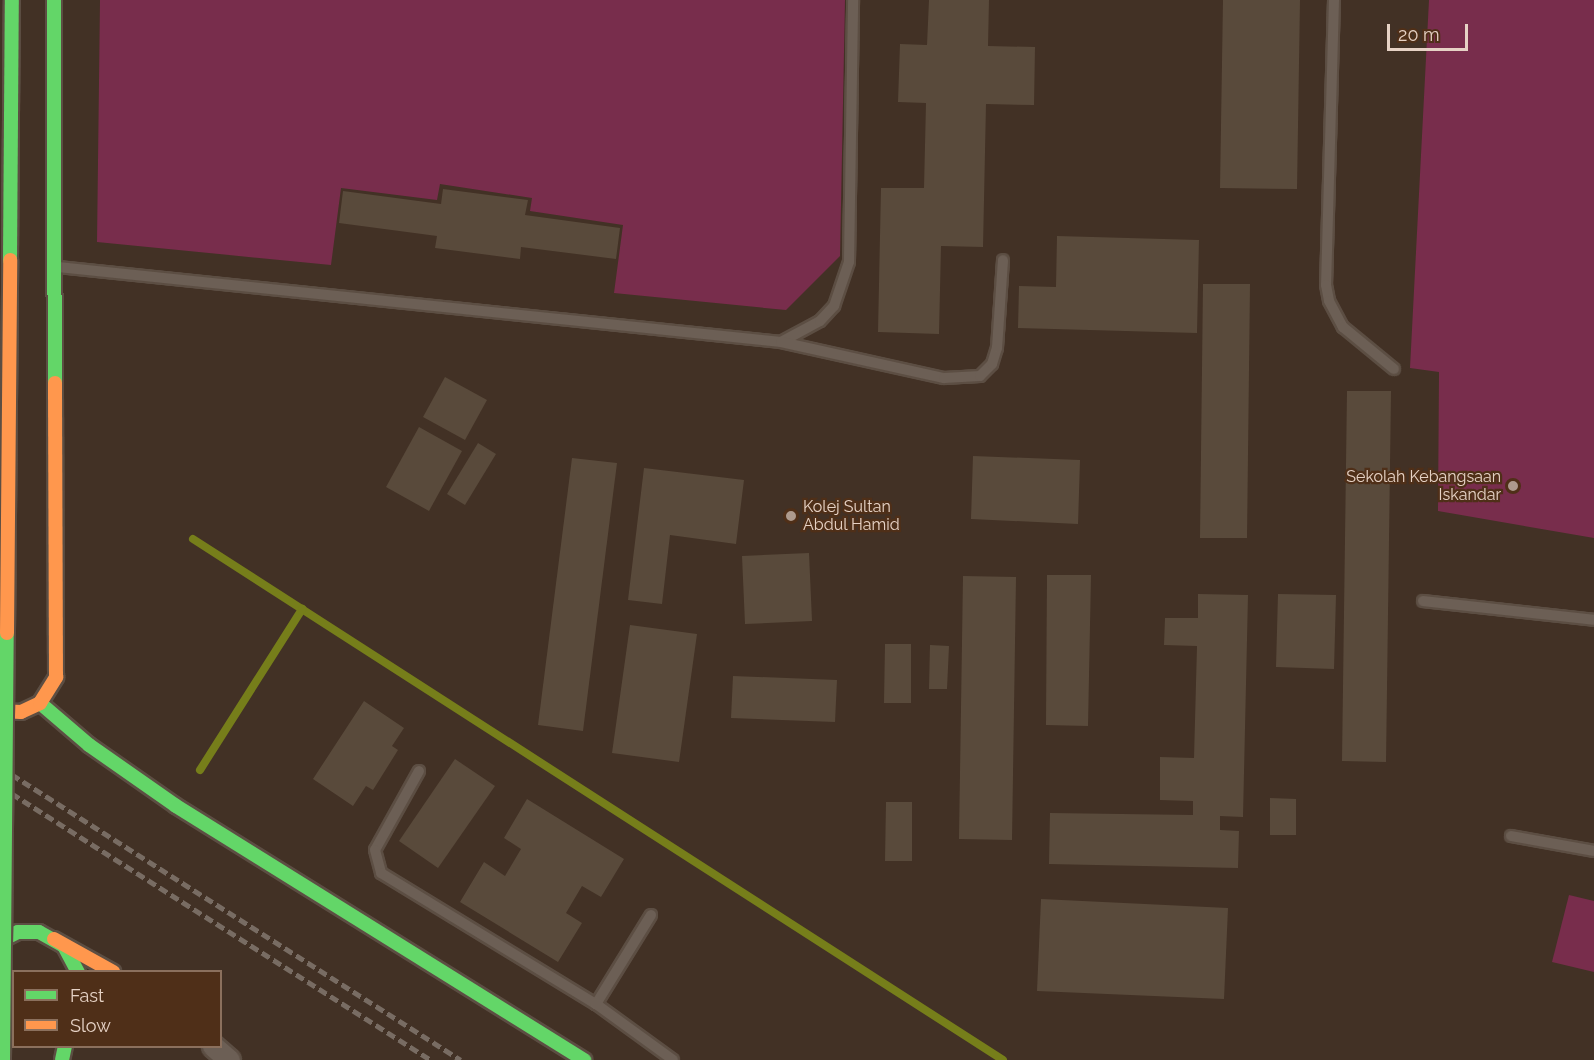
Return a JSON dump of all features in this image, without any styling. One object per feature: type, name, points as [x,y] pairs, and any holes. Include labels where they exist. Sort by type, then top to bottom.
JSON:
[{"type":"main road","points":[[3,1060],[12,0]]},
{"type":"main road","points":[[0,711],[21,712],[40,703],[50,691],[56,669],[54,0]]},
{"type":"main road","points":[[40,703],[98,752],[176,806],[584,1060]]},
{"type":"main road","points":[[0,941],[28,931],[54,939],[109,970]]},
{"type":"main road","points":[[54,939],[71,954],[77,970]]},
{"type":"street","points":[[214,1048],[229,1060]]},
{"type":"lane","points":[[781,342],[820,321],[834,306],[844,287],[849,262],[853,0]]},
{"type":"lane","points":[[1334,0],[1326,285],[1329,301],[1343,327],[1394,369]]},
{"type":"lane","points":[[56,266],[781,342],[944,378],[980,376],[992,364],[997,348],[1004,260]]},
{"type":"lane","points":[[1423,601],[1594,621]]},
{"type":"lane","points":[[419,771],[375,850],[381,873],[596,1004],[673,1060]]},
{"type":"lane","points":[[1511,836],[1594,851]]},
{"type":"lane","points":[[596,1004],[651,915]]},
{"type":"shaded area","points":[[100,0],[845,0],[840,256],[786,310],[614,293],[623,225],[530,211],[532,198],[440,184],[437,200],[341,188],[331,265],[97,242]]},
{"type":"shaded area","points":[[1429,0],[1594,0],[1594,538],[1438,511],[1439,372],[1410,368]]},
{"type":"shaded area","points":[[1569,895],[1594,901],[1594,972],[1552,962]]},
{"type":"building","points":[[929,0],[989,0],[988,46],[1035,47],[1034,105],[986,104],[983,247],[941,246],[939,334],[878,332],[881,188],[924,188],[926,103],[898,102],[900,44],[927,45]]},
{"type":"building","points":[[1223,0],[1300,0],[1297,189],[1220,188]]},
{"type":"building","points":[[443,189],[528,200],[525,215],[620,228],[616,259],[521,247],[520,259],[435,248],[437,236],[339,223],[343,191],[441,204]]},
{"type":"building","points":[[1057,236],[1199,240],[1197,333],[1018,328],[1019,286],[1056,287]]},
{"type":"building","points":[[1203,284],[1250,284],[1247,538],[1200,538]]},
{"type":"building","points":[[445,377],[487,400],[465,440],[423,417]]},
{"type":"building","points":[[1347,391],[1391,391],[1386,762],[1342,761]]},
{"type":"building","points":[[419,427],[462,451],[429,511],[386,487]]},
{"type":"building","points":[[478,443],[496,454],[465,505],[447,494]]},
{"type":"building","points":[[973,456],[1080,460],[1078,524],[971,519]]},
{"type":"building","points":[[572,458],[617,463],[583,731],[538,725]]},
{"type":"building","points":[[644,468],[744,480],[736,544],[670,535],[662,604],[628,600]]},
{"type":"building","points":[[809,553],[812,621],[745,624],[742,556]]},
{"type":"building","points":[[1047,575],[1091,575],[1088,726],[1046,725]]},
{"type":"building","points":[[963,576],[1016,577],[1012,840],[959,839]]},
{"type":"building","points":[[1198,594],[1248,595],[1243,817],[1220,816],[1220,830],[1239,831],[1238,868],[1049,864],[1050,813],[1193,815],[1193,801],[1160,800],[1160,757],[1194,758],[1197,646],[1164,645],[1165,618],[1198,618]]},
{"type":"building","points":[[1278,594],[1336,595],[1334,669],[1276,667]]},
{"type":"building","points":[[630,625],[697,634],[679,762],[612,753]]},
{"type":"building","points":[[885,644],[911,644],[911,703],[884,703]]},
{"type":"building","points":[[930,645],[949,646],[947,689],[929,689]]},
{"type":"building","points":[[733,676],[837,680],[835,722],[731,718]]},
{"type":"building","points":[[364,701],[404,728],[392,746],[398,750],[373,790],[366,786],[353,806],[313,779]]},
{"type":"building","points":[[455,759],[495,786],[438,868],[399,841]]},
{"type":"building","points":[[1270,798],[1296,799],[1296,835],[1270,835]]},
{"type":"building","points":[[527,799],[624,859],[601,897],[582,886],[566,913],[582,923],[558,962],[460,902],[484,862],[505,876],[521,849],[504,838]]},
{"type":"building","points":[[886,802],[912,802],[912,861],[885,861]]},
{"type":"building","points":[[1041,899],[1228,908],[1224,999],[1037,991]]},
{"type":"waterway","points":[[193,539],[1003,1060]]},
{"type":"waterway","points":[[200,770],[302,609]]},
{"type":"railway","points":[[0,767],[461,1060]]},
{"type":"railway","points":[[0,786],[431,1060]]},
{"type":"traffic: fast","points":[[10,260],[12,0]]},
{"type":"traffic: fast","points":[[54,0],[55,383]]},
{"type":"traffic: fast","points":[[3,1060],[7,633]]},
{"type":"traffic: fast","points":[[40,703],[89,745],[176,806],[584,1060]]},
{"type":"traffic: fast","points":[[0,941],[18,932],[39,932],[64,946],[77,970]]},
{"type":"traffic: fast","points":[[62,1060],[65,1048]]},
{"type":"traffic: slow","points":[[7,633],[10,260]]},
{"type":"traffic: slow","points":[[0,711],[21,712],[40,703],[56,677],[55,383]]},
{"type":"traffic: slow","points":[[54,939],[109,970]]},
{"type":"place","name":"Sekolah Kebangsaan Iskandar","points":[[1513,486]]},
{"type":"place","name":"Kolej Sultan Abdul Hamid","points":[[791,516]]}]
